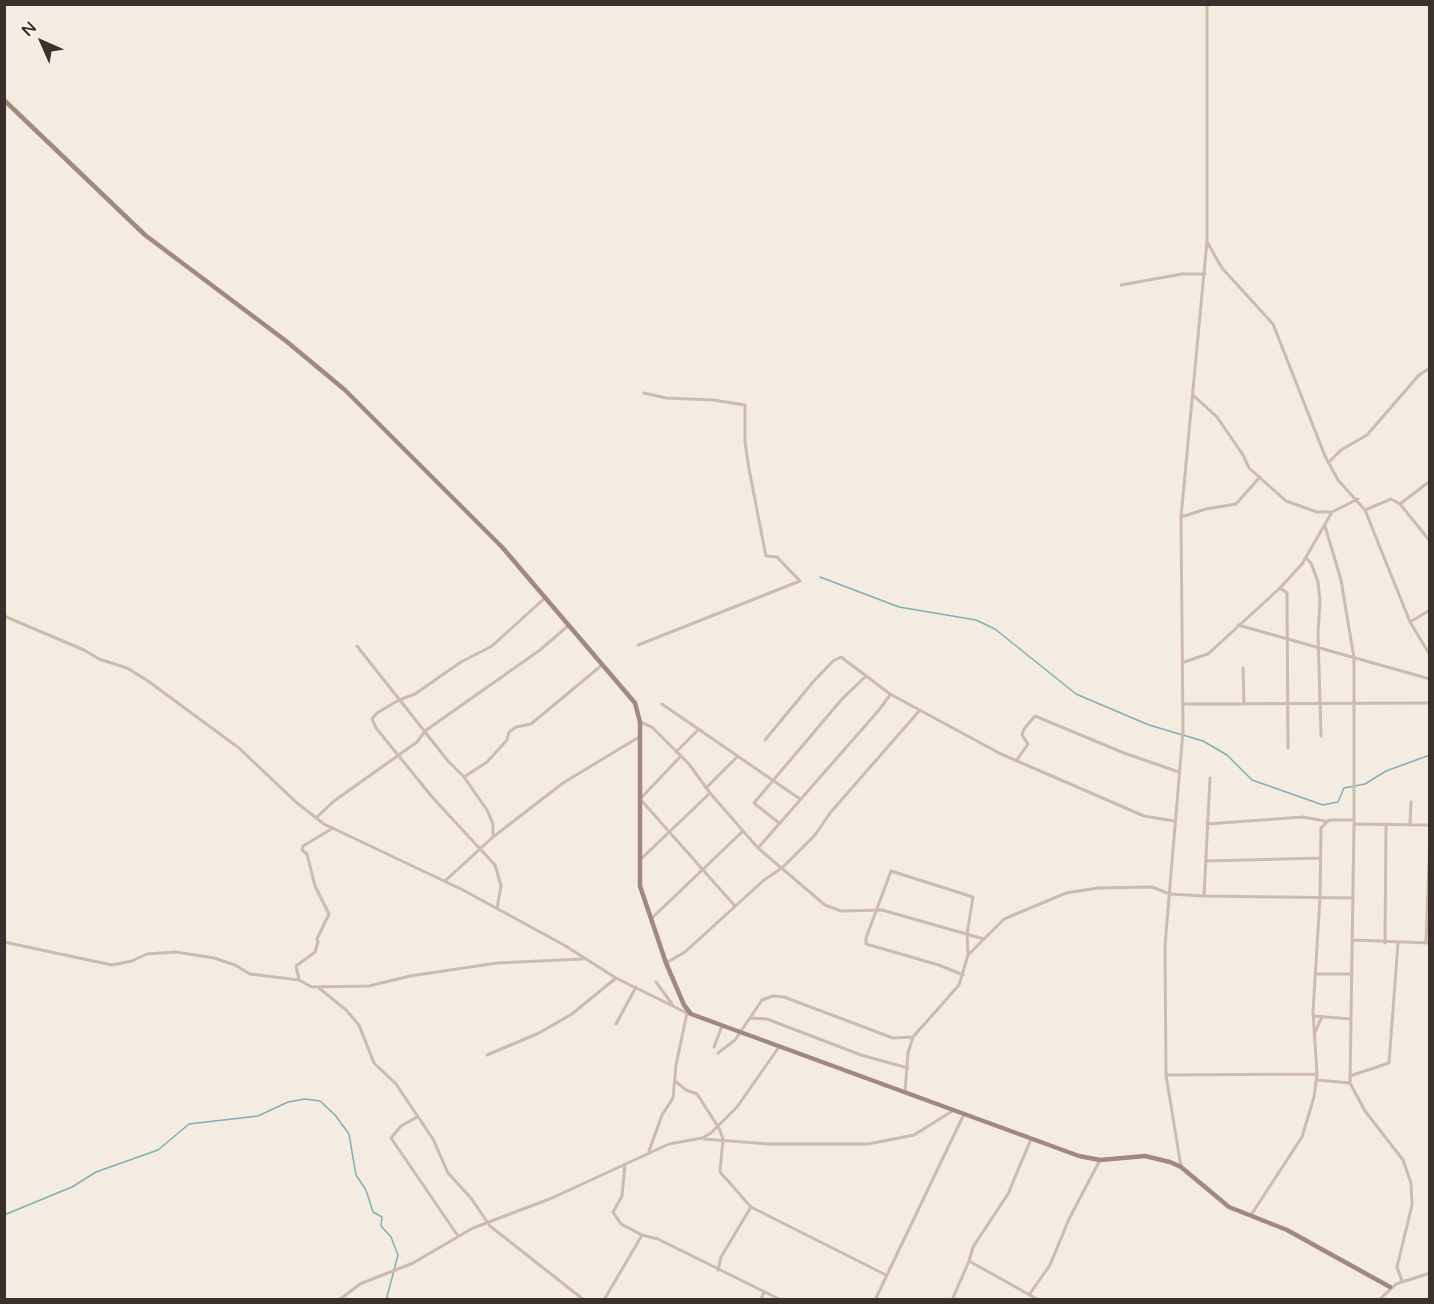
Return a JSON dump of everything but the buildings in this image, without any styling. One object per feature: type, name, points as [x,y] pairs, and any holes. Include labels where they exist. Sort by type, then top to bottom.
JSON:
[{"type":"street","points":[[1181,1167],[1166,1075],[1165,945],[1183,731],[1181,518],[1207,241],[1207,4]]},
{"type":"street","points":[[4,100],[145,235],[286,341],[345,390],[502,547],[635,703],[640,722],[638,861],[640,886],[666,963],[689,1014],[673,1098],[662,1115],[649,1153]]},
{"type":"street","points":[[1207,241],[1222,268],[1273,324],[1328,463],[1338,480],[1365,510],[1410,622],[1429,653]]},
{"type":"street","points":[[1121,285],[1182,274],[1205,274]]},
{"type":"street","points":[[1328,463],[1341,450],[1367,435],[1419,375],[1430,368]]},
{"type":"street","points":[[638,645],[800,581],[777,557],[766,556],[747,460],[745,405],[713,400],[666,398],[644,393]]},
{"type":"street","points":[[1194,396],[1217,417],[1243,454],[1246,464],[1290,503],[1320,512],[1332,512],[1358,500]]},
{"type":"street","points":[[1181,518],[1206,509],[1236,504],[1260,477]]},
{"type":"street","points":[[1400,504],[1429,483]]},
{"type":"street","points":[[1365,510],[1390,499],[1400,504],[1430,541]]},
{"type":"street","points":[[1184,662],[1208,654],[1280,588],[1306,558],[1308,550],[1332,512]]},
{"type":"street","points":[[1325,526],[1341,580],[1354,658],[1350,1083],[1365,1111],[1403,1160],[1411,1183],[1412,1205],[1397,1267],[1402,1281]]},
{"type":"street","points":[[1306,558],[1311,563],[1318,582],[1321,736]]},
{"type":"street","points":[[1280,588],[1287,593],[1287,748]]},
{"type":"street","points":[[497,908],[501,886],[498,871],[398,755],[376,728],[372,719],[377,713],[398,700],[415,694],[461,662],[492,646],[546,597]]},
{"type":"street","points":[[1410,622],[1430,610]]},
{"type":"street","points":[[4,616],[84,650],[99,659],[127,668],[148,681],[239,748],[297,803],[333,828],[497,908],[564,945],[582,959],[616,978],[689,1014],[1031,1139],[1100,1160],[1145,1156],[1160,1158],[1181,1167],[1229,1207],[1287,1230],[1390,1287]]},
{"type":"street","points":[[316,818],[334,801],[417,742],[425,731],[540,650],[569,625]]},
{"type":"street","points":[[1238,625],[1430,679]]},
{"type":"street","points":[[357,646],[398,700],[464,777],[488,810],[493,824],[493,837]]},
{"type":"street","points":[[765,740],[838,657],[843,657],[865,677],[890,694],[1016,761],[1144,816],[1174,821]]},
{"type":"street","points":[[464,777],[487,762],[507,740],[509,732],[516,727],[531,724],[603,663]]},
{"type":"street","points":[[1243,669],[1244,704]]},
{"type":"street","points":[[779,823],[754,803],[842,699],[865,677]]},
{"type":"street","points":[[758,848],[879,710],[890,694]]},
{"type":"street","points":[[1184,704],[1430,703]]},
{"type":"street","points":[[662,704],[800,799]]},
{"type":"street","points":[[666,963],[685,952],[764,880],[782,868],[814,835],[920,710]]},
{"type":"street","points":[[1016,761],[1028,744],[1023,735],[1024,729],[1035,716],[1124,753],[1179,772]]},
{"type":"street","points":[[640,722],[652,727],[680,756],[758,848],[813,896],[833,909],[852,912],[882,910],[984,939]]},
{"type":"street","points":[[676,752],[698,729]]},
{"type":"street","points":[[445,881],[478,849],[563,783],[639,738]]},
{"type":"street","points":[[639,798],[680,756]]},
{"type":"street","points":[[706,788],[738,756]]},
{"type":"street","points":[[1204,896],[1210,778]]},
{"type":"street","points":[[638,861],[710,793]]},
{"type":"street","points":[[639,798],[735,906]]},
{"type":"street","points":[[1410,824],[1412,802]]},
{"type":"street","points":[[1207,824],[1303,817],[1326,821],[1430,825]]},
{"type":"street","points":[[1250,1216],[1302,1137],[1314,1097],[1317,1074],[1313,1016],[1320,898],[1320,830],[1326,821]]},
{"type":"street","points":[[1385,943],[1386,824]]},
{"type":"street","points":[[299,980],[296,966],[315,952],[317,939],[329,914],[315,886],[307,854],[302,850],[303,846],[333,828]]},
{"type":"street","points":[[650,920],[742,831]]},
{"type":"street","points":[[1353,940],[1428,943],[1430,835]]},
{"type":"street","points":[[1207,861],[1321,858]]},
{"type":"street","points":[[905,1092],[913,1037],[954,992],[963,975],[968,955],[968,934],[974,903],[972,896],[898,872],[889,873],[866,938],[866,944],[939,965],[963,975]]},
{"type":"street","points":[[968,955],[1002,920],[1066,893],[1098,888],[1152,887],[1170,894],[1204,896],[1353,898]]},
{"type":"street","points":[[4,942],[112,965],[132,961],[147,954],[169,951],[214,958],[235,965],[250,974],[299,980],[309,986],[318,987],[369,986],[410,976],[497,963],[582,959]]},
{"type":"street","points":[[1350,1076],[1389,1063],[1398,943]]},
{"type":"street","points":[[1314,974],[1352,974]]},
{"type":"street","points":[[487,1055],[539,1033],[572,1014],[616,978]]},
{"type":"street","points":[[656,982],[673,1006]]},
{"type":"street","points":[[318,987],[346,1010],[359,1025],[374,1063],[396,1084],[433,1139],[448,1173],[471,1198],[488,1223],[584,1299]]},
{"type":"street","points":[[616,1024],[636,987]]},
{"type":"street","points":[[718,1053],[740,1033],[766,997],[784,997],[893,1038],[913,1037]]},
{"type":"street","points":[[1313,1016],[1351,1019]]},
{"type":"street","points":[[1315,1035],[1322,1017]]},
{"type":"street","points":[[749,1018],[767,1019],[861,1055],[908,1068]]},
{"type":"street","points":[[714,1047],[722,1026]]},
{"type":"street","points":[[702,1138],[719,1128],[756,1082],[779,1047]]},
{"type":"street","points":[[1166,1075],[1317,1074]]},
{"type":"street","points":[[1316,1080],[1350,1083]]},
{"type":"street","points":[[675,1081],[686,1090],[697,1094],[719,1128],[723,1139],[720,1172],[751,1207],[886,1275]]},
{"type":"street","points":[[339,1299],[360,1284],[413,1263],[458,1236],[552,1198],[625,1163],[681,1140],[702,1138],[769,1144],[832,1143],[844,1145],[884,1142],[914,1135],[954,1110]]},
{"type":"street","points":[[875,1299],[964,1114]]},
{"type":"street","points":[[417,1116],[401,1126],[391,1138],[458,1236]]},
{"type":"street","points":[[951,1299],[973,1247],[1008,1194],[1031,1139]]},
{"type":"street","points":[[1029,1295],[1050,1265],[1069,1219],[1100,1160]]},
{"type":"street","points":[[625,1163],[622,1196],[614,1208],[614,1215],[627,1229],[658,1239],[781,1299]]},
{"type":"street","points":[[718,1270],[722,1256],[751,1207]]},
{"type":"street","points":[[604,1299],[642,1235]]},
{"type":"street","points":[[969,1261],[1037,1299]]},
{"type":"street","points":[[1379,1299],[1390,1287],[1430,1273]]},
{"type":"street","points":[[761,1299],[764,1292]]},
{"type":"waterway","points":[[820,577],[899,607],[976,620],[995,629],[1076,694],[1149,725],[1203,741],[1227,755],[1252,780],[1323,805],[1338,802],[1344,788],[1365,784],[1386,771],[1430,755]]},
{"type":"waterway","points":[[4,1215],[72,1187],[96,1172],[158,1150],[189,1124],[258,1116],[288,1102],[305,1099],[320,1101],[335,1115],[349,1134],[356,1175],[366,1190],[373,1212],[382,1217],[381,1226],[391,1237],[398,1255],[387,1297],[389,1300]]}]
